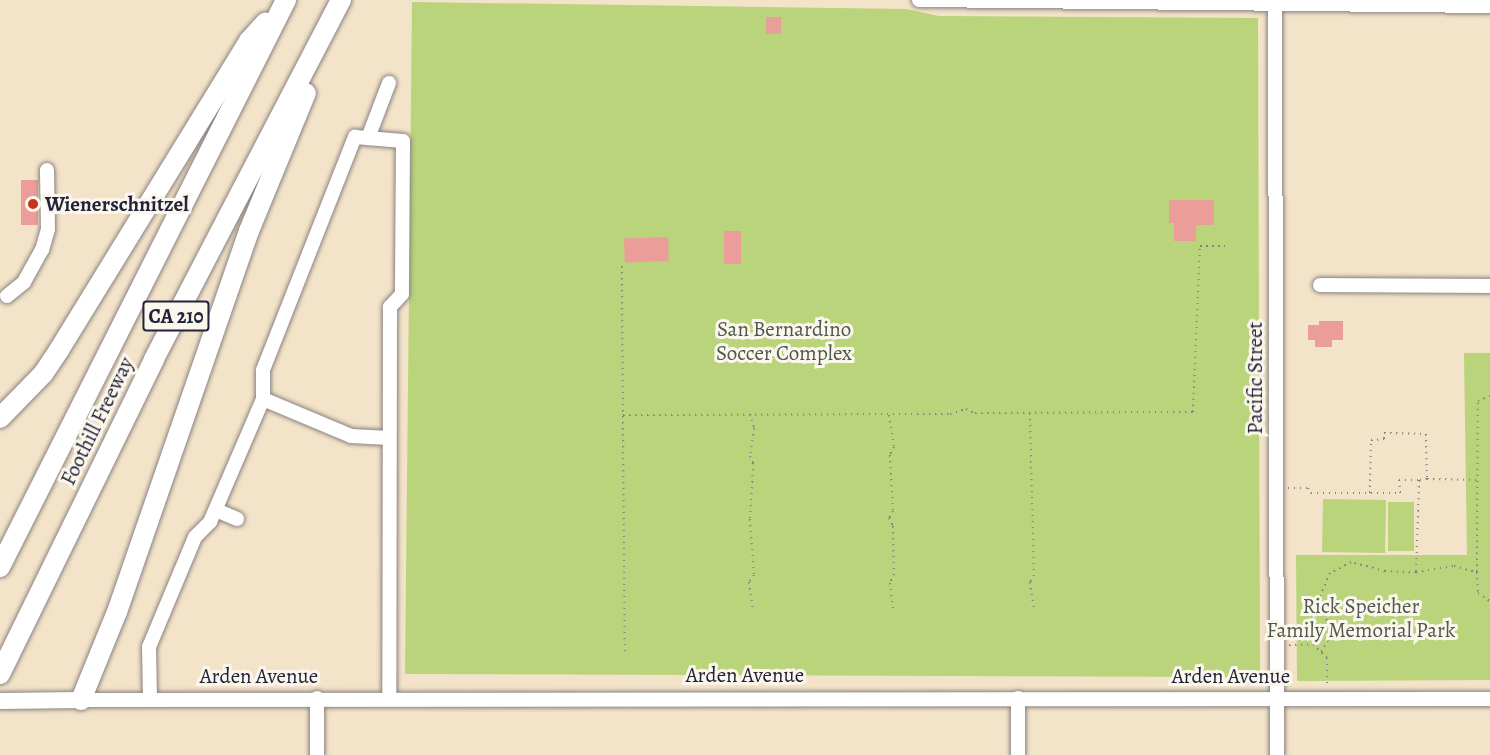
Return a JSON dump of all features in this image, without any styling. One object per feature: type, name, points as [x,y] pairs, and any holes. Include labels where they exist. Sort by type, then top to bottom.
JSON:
[{"type":"highway","points":[[0,418],[43,374],[249,41],[286,0]]},
{"type":"highway","name":"Foothill Freeway","points":[[0,567],[286,0]]},
{"type":"highway","name":"Foothill Freeway","points":[[0,674],[159,349],[341,0]]},
{"type":"highway","points":[[81,700],[117,612],[249,231],[346,0]]},
{"type":"main road","name":"Arden Avenue","points":[[0,701],[81,700]]},
{"type":"street","points":[[919,0],[1468,3],[1490,6]]},
{"type":"street","name":"Pacific Street","points":[[1275,3],[1277,755]]},
{"type":"street","points":[[368,138],[389,83]]},
{"type":"street","points":[[150,699],[149,647],[195,537],[210,522],[216,510],[263,399],[263,370],[356,137],[403,141],[402,294],[390,307],[389,698]]},
{"type":"street","points":[[7,296],[24,282],[42,250],[48,229],[47,170]]},
{"type":"street","points":[[1320,285],[1490,286]]},
{"type":"street","points":[[263,399],[351,435],[389,438]]},
{"type":"street","points":[[216,510],[237,519]]},
{"type":"street","name":"Arden Avenue","points":[[81,700],[317,698],[1490,699]]},
{"type":"street","points":[[317,698],[317,755]]},
{"type":"street","points":[[1018,698],[1018,755]]},
{"type":"path","points":[[623,415],[950,414],[966,409],[975,413],[1193,412],[1200,246],[1230,246]]},
{"type":"path","points":[[622,266],[625,651]]},
{"type":"path","points":[[1490,396],[1478,401],[1477,572],[1478,593],[1490,601]]},
{"type":"path","points":[[1030,413],[1034,575],[1030,582],[1034,611]]},
{"type":"path","points":[[750,414],[754,428],[750,456],[753,463],[750,519],[754,575],[749,582],[753,609]]},
{"type":"path","points":[[889,414],[893,429],[890,455],[893,511],[889,518],[893,526],[893,609]]},
{"type":"path","points":[[1370,493],[1371,440],[1384,439],[1384,433],[1426,434],[1427,479]]},
{"type":"path","points":[[1276,488],[1308,488],[1311,493],[1400,493],[1399,480],[1478,480]]},
{"type":"path","points":[[1416,572],[1419,480]]},
{"type":"path","points":[[1321,652],[1331,635],[1320,596],[1330,573],[1351,562],[1385,571],[1416,572],[1454,566],[1477,572]]},
{"type":"path","points":[[1277,645],[1313,644],[1327,658],[1328,698]]},
{"type":"green space","name":"San Bernardino Soccer Complex","points":[[412,2],[906,9],[939,16],[1258,18],[1260,677],[405,674]]},
{"type":"green space","name":"Rick Speicher Family Memorial Park","points":[[1464,353],[1490,353],[1490,680],[1297,681],[1296,555],[1467,555]]},
{"type":"green space","points":[[1323,499],[1386,500],[1385,553],[1322,552]]},
{"type":"green space","points":[[1388,502],[1414,502],[1414,551],[1388,551]]},
{"type":"building","points":[[766,17],[781,17],[781,34],[766,34]]},
{"type":"building","points":[[21,180],[38,180],[38,225],[21,225]]},
{"type":"building","points":[[1169,200],[1214,200],[1214,225],[1196,225],[1196,241],[1174,241],[1174,223],[1169,223]]},
{"type":"building","points":[[724,231],[741,231],[741,264],[724,264]]},
{"type":"building","points":[[668,237],[669,261],[625,263],[624,239]]},
{"type":"building","points":[[1319,321],[1343,321],[1343,340],[1332,340],[1332,347],[1315,347],[1315,340],[1308,340],[1308,325],[1319,325]]},
{"type":"place","name":"Wienerschnitzel","points":[[33,204]]}]
